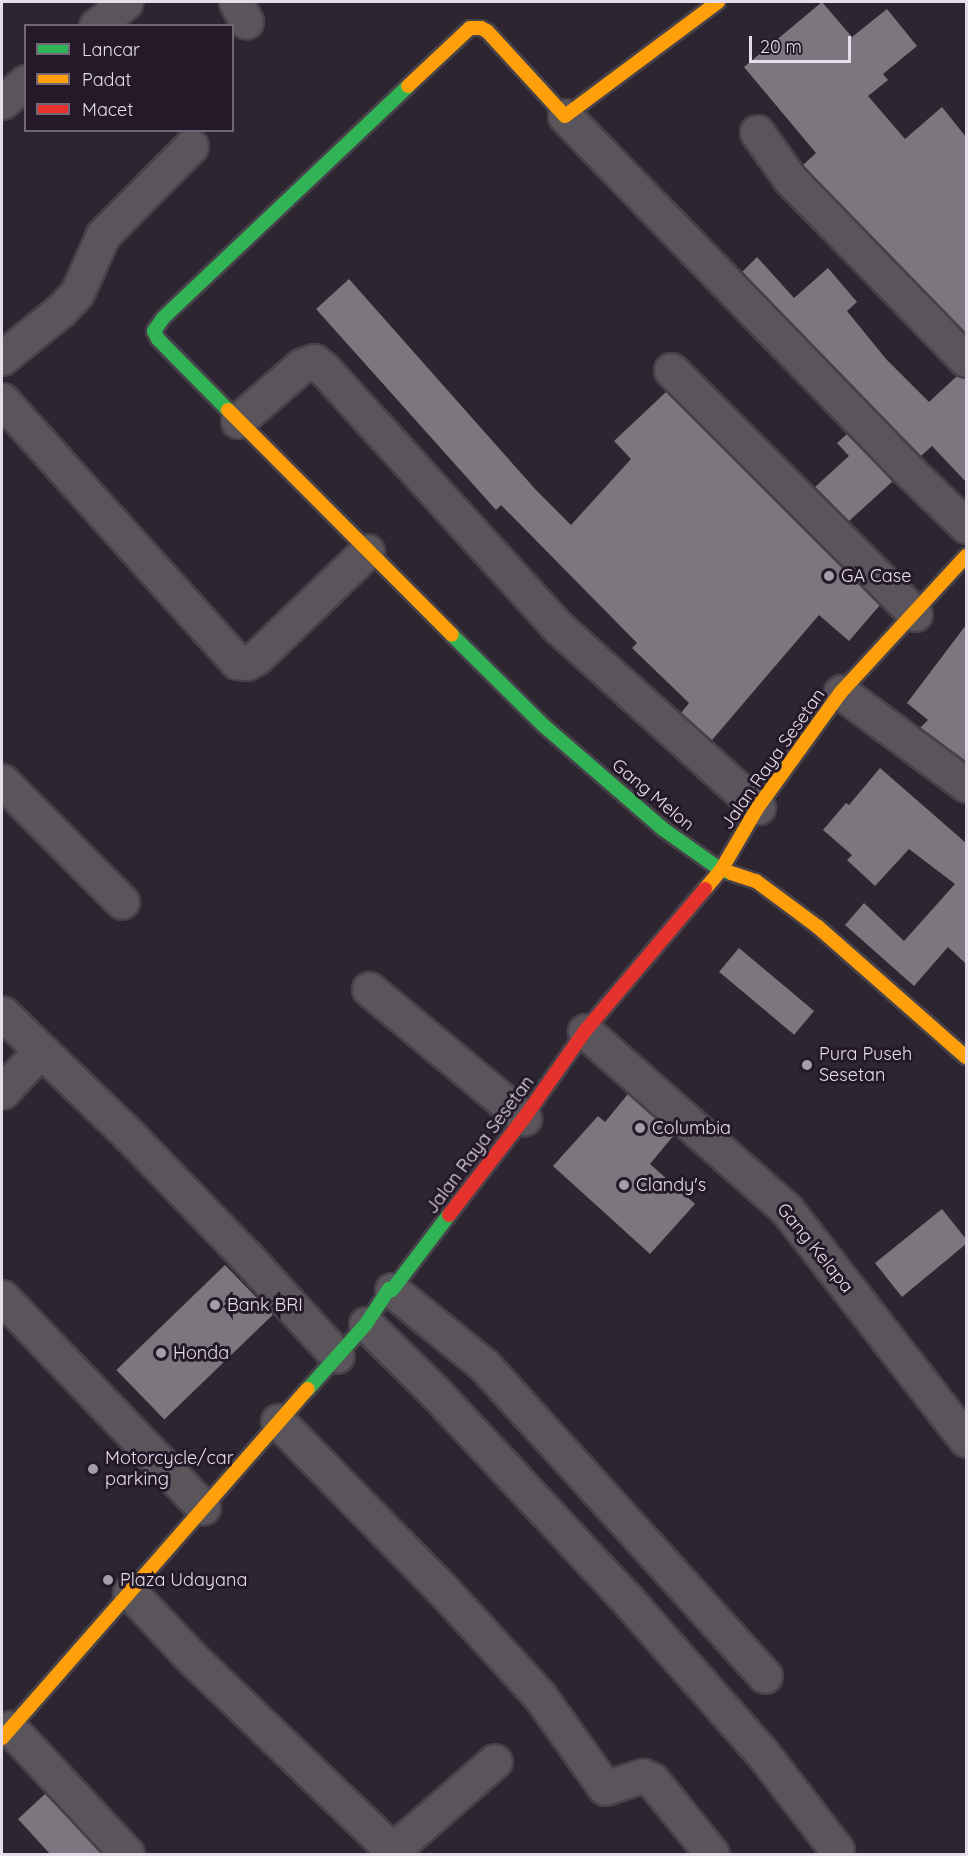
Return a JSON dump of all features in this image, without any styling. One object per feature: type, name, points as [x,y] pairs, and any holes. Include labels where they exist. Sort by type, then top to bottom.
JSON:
[{"type":"street","points":[[98,24],[126,2]]},
{"type":"street","points":[[718,2],[565,116],[966,526]]},
{"type":"street","name":"Gang Melon","points":[[565,116],[481,28],[470,28],[157,326],[154,332],[158,339],[238,421],[543,725],[663,830],[721,870],[756,880],[800,914],[966,1057]]},
{"type":"street","points":[[2,102],[24,84]]},
{"type":"street","points":[[757,132],[790,179],[966,360]]},
{"type":"street","points":[[2,358],[61,310],[77,293],[103,235],[191,146]]},
{"type":"street","points":[[238,421],[301,366],[314,360],[559,628],[758,807]]},
{"type":"street","points":[[671,370],[915,614]]},
{"type":"street","points":[[2,400],[237,662],[246,663],[256,658],[367,551]]},
{"type":"street","name":"Jalan Raya Sesetan","points":[[6,1733],[278,1421],[366,1324],[389,1289],[392,1290],[524,1118],[585,1031],[721,870],[758,807],[842,692],[966,556]]},
{"type":"street","points":[[842,692],[966,785]]},
{"type":"street","points":[[2,781],[122,902]]},
{"type":"street","points":[[369,989],[524,1118]]},
{"type":"street","points":[[2,1013],[129,1135],[337,1356]]},
{"type":"street","name":"Gang Kelapa","points":[[585,1031],[787,1210],[966,1440]]},
{"type":"street","points":[[2,1092],[41,1050]]},
{"type":"street","points":[[392,1290],[484,1365],[765,1676]]},
{"type":"street","points":[[2,1297],[203,1507]]},
{"type":"street","points":[[366,1324],[435,1392],[625,1597],[755,1745],[837,1850]]},
{"type":"street","points":[[278,1421],[444,1591],[539,1695],[605,1788],[643,1776],[651,1780],[712,1854]]},
{"type":"street","points":[[130,1592],[193,1659],[395,1852],[495,1761]]},
{"type":"street","points":[[6,1733],[127,1854]]},
{"type":"building","points":[[822,2],[852,37],[887,9],[917,46],[883,74],[888,80],[868,96],[905,139],[942,107],[966,137],[966,334],[804,167],[803,165],[816,153],[744,67]]},
{"type":"building","points":[[757,257],[794,298],[828,268],[857,302],[847,311],[886,359],[929,402],[957,376],[966,378],[966,482],[932,446],[921,456],[742,272]]},
{"type":"building","points":[[349,279],[536,490],[571,525],[631,459],[614,441],[666,392],[880,605],[849,641],[819,615],[712,740],[681,713],[689,703],[632,648],[637,643],[501,505],[496,510],[316,309]]},
{"type":"building","points":[[847,434],[893,481],[849,521],[815,487],[849,456],[837,443]]},
{"type":"building","points":[[966,625],[966,762],[920,728],[928,720],[907,703]]},
{"type":"building","points":[[880,768],[966,843],[966,964],[948,947],[914,986],[845,925],[864,903],[904,941],[955,884],[909,849],[875,886],[847,860],[852,855],[823,830],[846,803],[849,805]]},
{"type":"building","points":[[739,948],[814,1011],[794,1035],[719,972]]},
{"type":"building","name":"Clandy's","points":[[628,1094],[674,1135],[650,1164],[695,1204],[650,1254],[553,1166],[598,1116],[605,1122]]},
{"type":"building","points":[[942,1209],[966,1239],[966,1244],[902,1297],[875,1263]]},
{"type":"building","points":[[225,1265],[273,1315],[164,1420],[116,1370]]},
{"type":"building","points":[[45,1794],[102,1854],[50,1854],[18,1819]]},
{"type":"traffic: fast","points":[[228,410],[158,339],[154,331],[163,318],[408,86]]},
{"type":"traffic: fast","points":[[452,635],[543,725],[663,829],[721,870],[731,873]]},
{"type":"traffic: fast","points":[[308,1389],[366,1324],[389,1289],[392,1290],[449,1215]]},
{"type":"traffic: slow","points":[[408,86],[470,28],[481,28],[487,31],[565,116],[718,2]]},
{"type":"traffic: slow","points":[[228,410],[452,635]]},
{"type":"traffic: slow","points":[[705,889],[721,870],[758,807],[841,692],[966,556]]},
{"type":"traffic: slow","points":[[731,873],[756,881],[818,927],[966,1057]]},
{"type":"traffic: slow","points":[[2,1738],[308,1389]]},
{"type":"traffic: jam","points":[[449,1215],[524,1118],[585,1031],[705,889]]},
{"type":"place","name":"GA Case","points":[[829,576]]},
{"type":"place","name":"Pura Puseh Sesetan","points":[[807,1065]]},
{"type":"place","name":"Columbia","points":[[640,1128]]},
{"type":"place","name":"Clandy's","points":[[624,1185]]},
{"type":"place","name":"Bank BRI","points":[[215,1305]]},
{"type":"place","name":"Honda","points":[[161,1353]]},
{"type":"place","name":"Motorcycle/car parking","points":[[93,1469]]},
{"type":"place","name":"Plaza Udayana","points":[[108,1580]]}]
